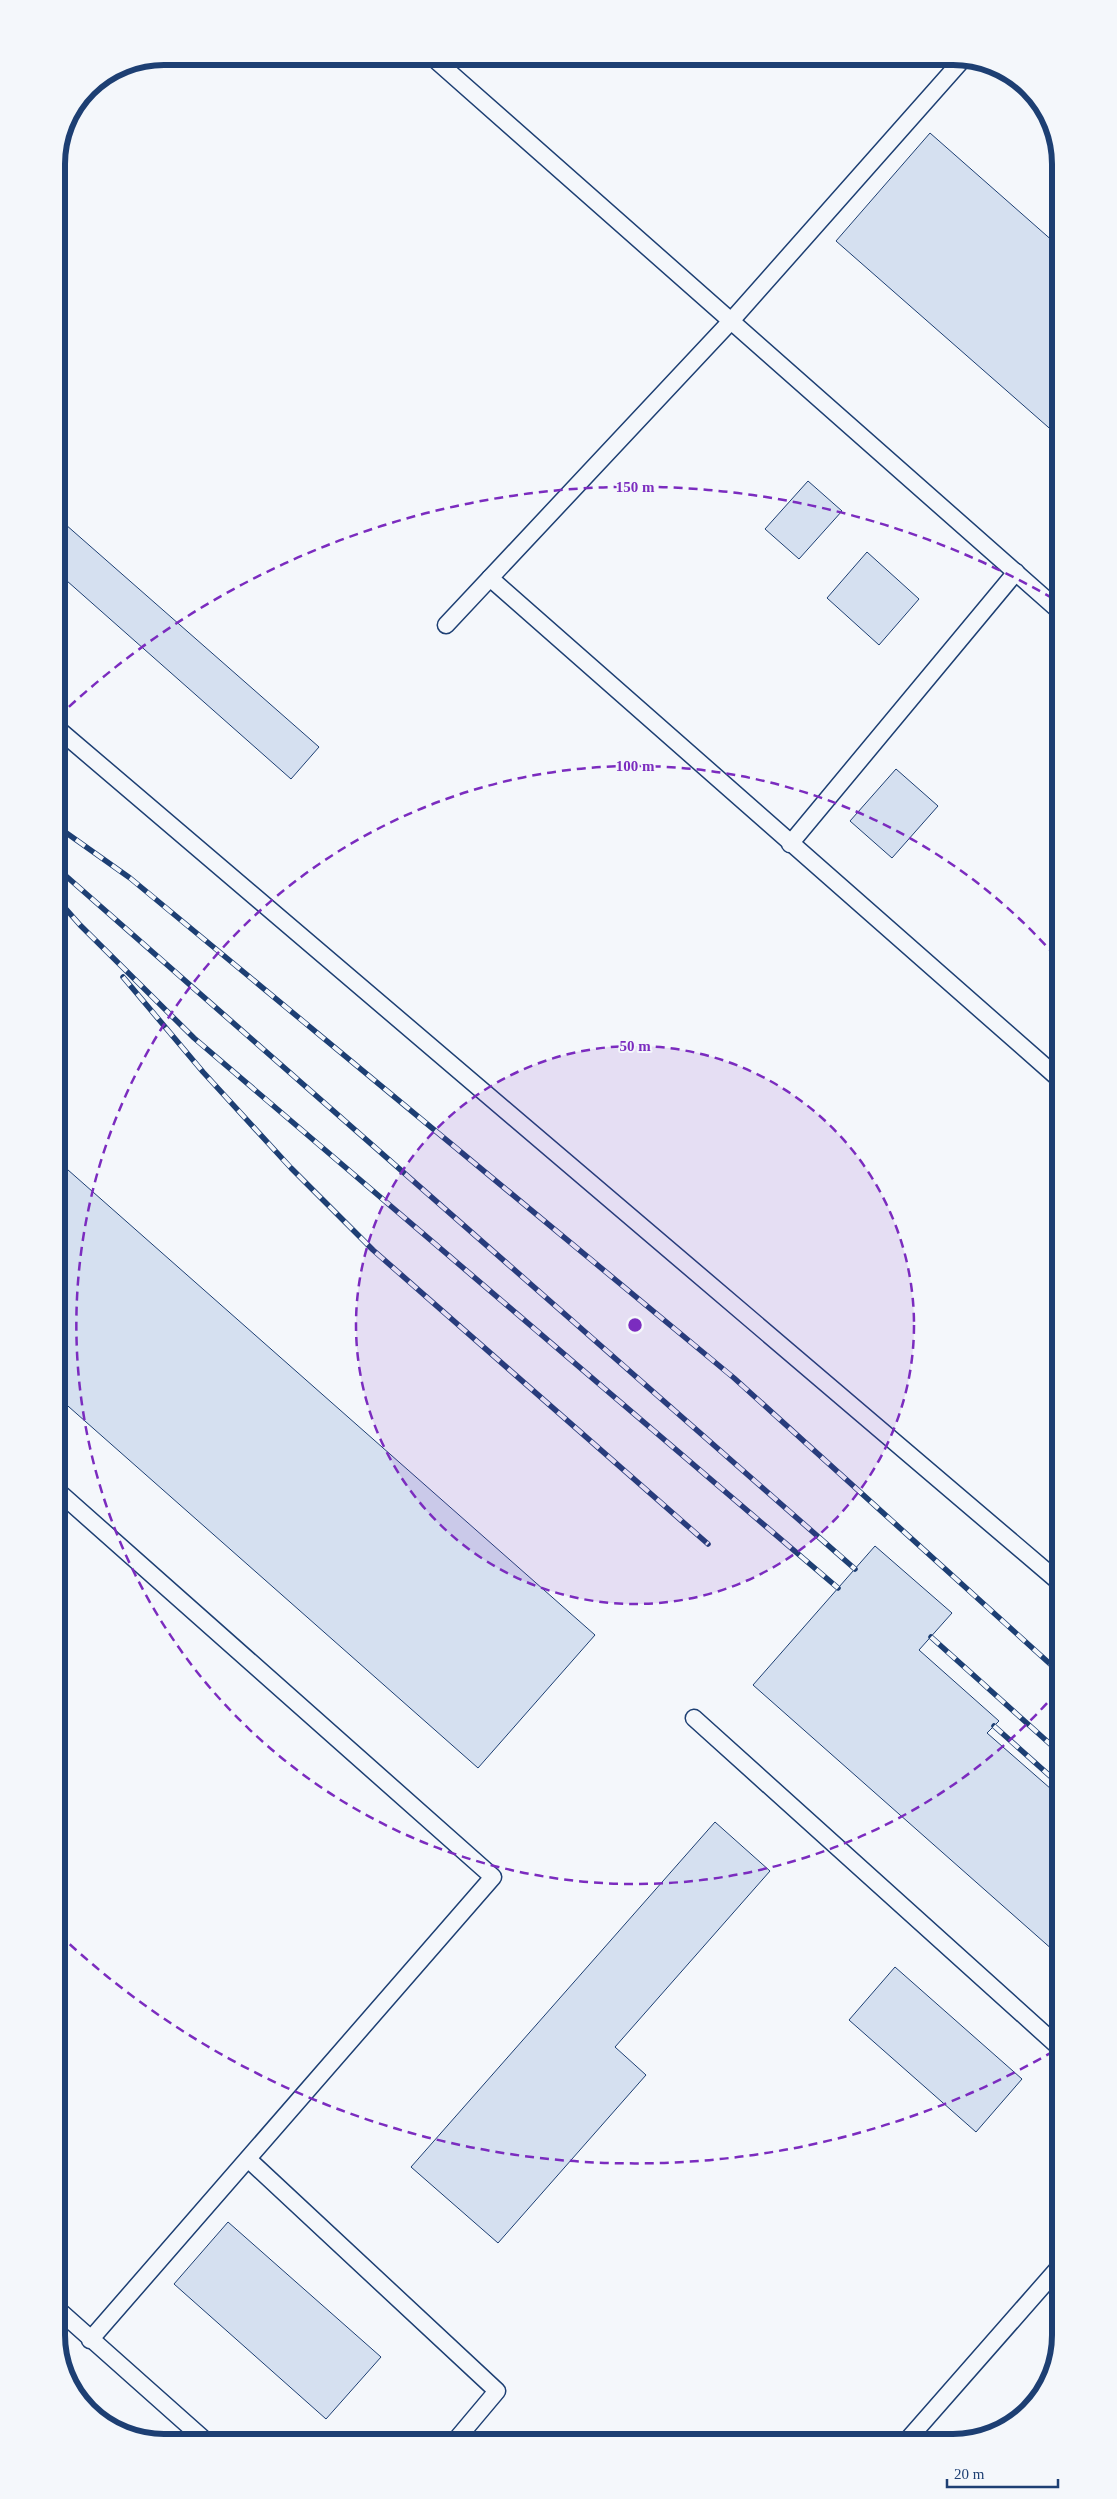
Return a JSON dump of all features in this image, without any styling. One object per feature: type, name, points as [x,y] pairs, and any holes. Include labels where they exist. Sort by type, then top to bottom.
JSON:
[{"type":"lane","points":[[441,65],[1052,604]]},
{"type":"lane","points":[[446,625],[731,321],[958,65]]},
{"type":"lane","points":[[790,844],[1016,572]]},
{"type":"lane","points":[[490,578],[790,844],[1052,1072]]},
{"type":"lane","points":[[65,735],[1052,1576]]},
{"type":"lane","points":[[65,1497],[493,1877],[90,2340]]},
{"type":"lane","points":[[694,1718],[1052,2041]]},
{"type":"lane","points":[[248,2159],[497,2391],[460,2434]]},
{"type":"lane","points":[[913,2434],[1052,2274]]},
{"type":"lane","points":[[65,2316],[198,2434]]},
{"type":"building","points":[[930,133],[1052,240],[1052,430],[836,241]]},
{"type":"building","points":[[808,481],[842,511],[799,559],[765,529]]},
{"type":"building","points":[[65,524],[319,747],[291,779],[65,579]]},
{"type":"building","points":[[867,552],[919,599],[879,645],[827,598]]},
{"type":"building","points":[[896,769],[938,806],[892,858],[850,821]]},
{"type":"building","points":[[65,1167],[595,1635],[478,1768],[65,1403]]},
{"type":"building","points":[[875,1546],[952,1613],[919,1650],[999,1721],[987,1733],[1052,1790],[1052,1949],[753,1685]]},
{"type":"building","points":[[715,1822],[770,1871],[615,2047],[646,2075],[498,2243],[411,2167]]},
{"type":"building","points":[[895,1967],[1022,2079],[976,2132],[849,2020]]},
{"type":"building","points":[[228,2222],[381,2357],[326,2419],[174,2284]]},
{"type":"railway","points":[[65,832],[130,878],[734,1378],[1052,1666]]},
{"type":"railway","points":[[65,875],[855,1569]]},
{"type":"railway","points":[[65,908],[194,1038],[838,1588]]},
{"type":"railway","points":[[123,977],[203,1072],[291,1168],[373,1250],[708,1544]]},
{"type":"railway","points":[[931,1637],[1052,1746]]},
{"type":"railway","points":[[994,1726],[1052,1778]]}]
